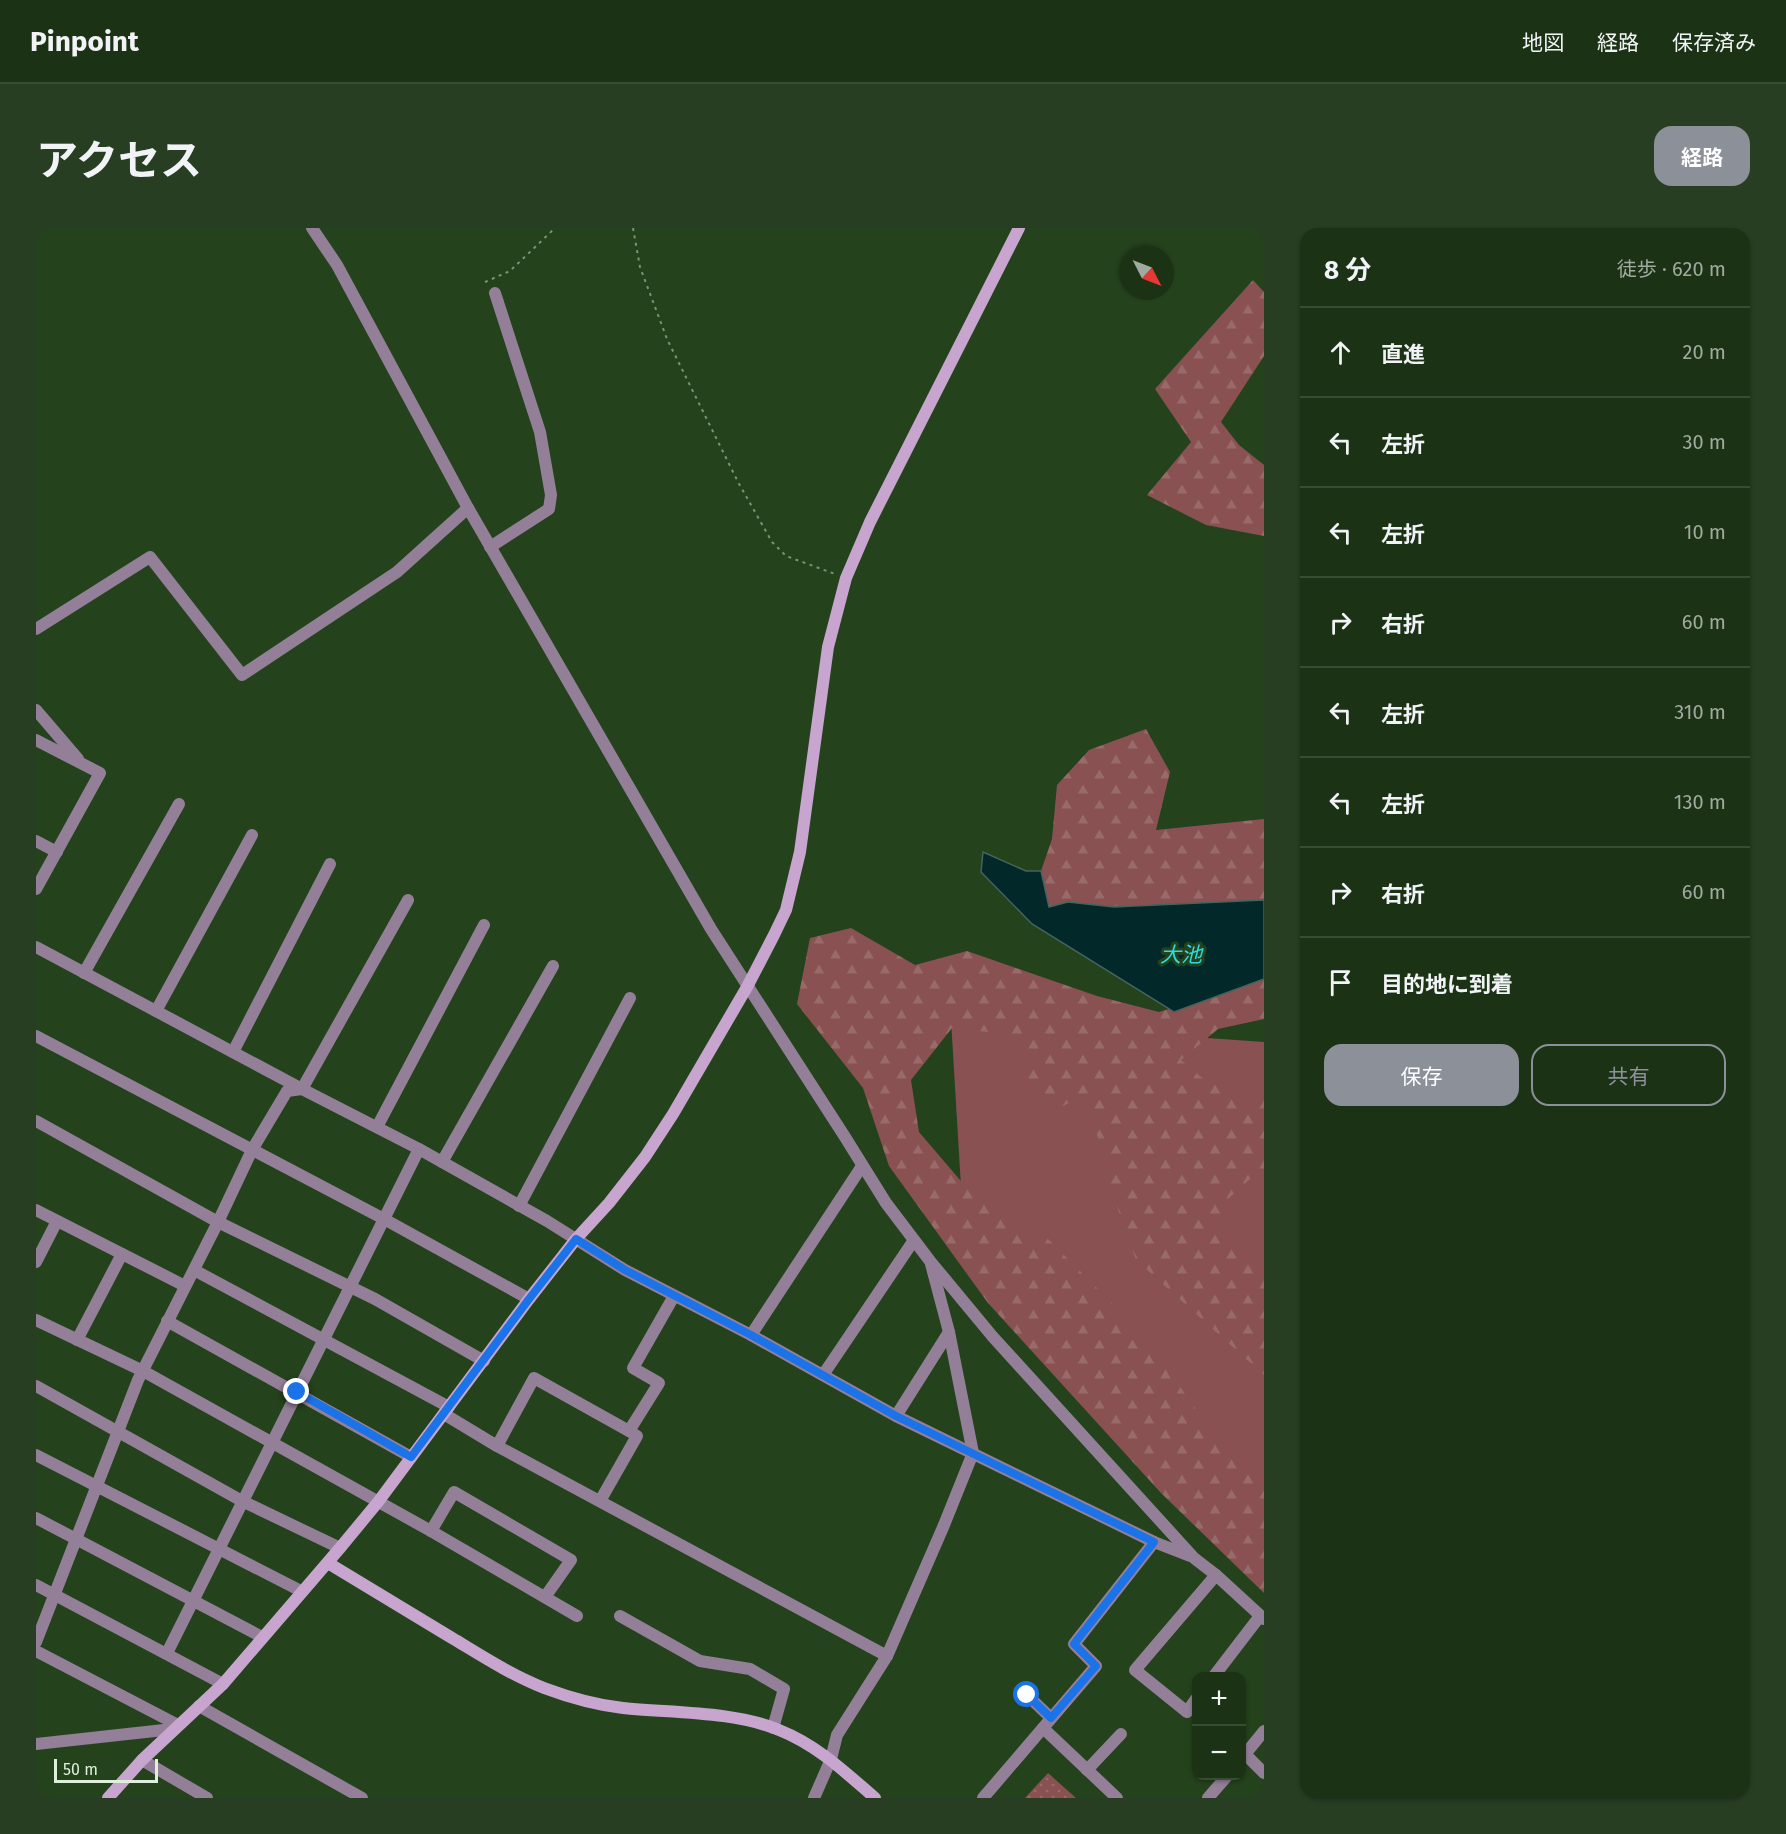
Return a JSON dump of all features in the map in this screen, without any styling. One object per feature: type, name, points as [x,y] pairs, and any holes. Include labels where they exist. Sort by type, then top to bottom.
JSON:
[{"type":"street","points":[[312,228],[336,265],[490,548],[705,919],[886,1203],[930,1261],[993,1337],[1194,1558],[1216,1575],[1262,1618],[1218,1672]]},
{"type":"street","points":[[108,1798],[142,1760],[223,1684],[378,1502],[529,1299],[645,1157],[673,1114],[747,987],[786,910],[792,888],[800,852],[828,647],[846,578],[870,522],[1019,228]]},
{"type":"street","points":[[490,548],[549,509],[552,495],[540,432],[495,292]]},
{"type":"street","points":[[36,629],[150,557],[242,675],[397,572],[468,508]]},
{"type":"street","points":[[36,710],[83,765]]},
{"type":"street","points":[[36,740],[100,774],[36,889]]},
{"type":"street","points":[[84,973],[179,804]]},
{"type":"street","points":[[156,1011],[252,835]]},
{"type":"street","points":[[36,841],[57,852]]},
{"type":"street","points":[[232,1052],[330,864]]},
{"type":"street","points":[[302,1089],[408,900]]},
{"type":"street","points":[[377,1128],[484,925]]},
{"type":"street","points":[[36,947],[419,1149],[576,1239],[625,1270],[751,1335],[896,1416],[1154,1542],[1194,1558]]},
{"type":"street","points":[[442,1162],[553,966]]},
{"type":"street","points":[[519,1206],[630,998]]},
{"type":"street","points":[[36,1036],[384,1219],[529,1299]]},
{"type":"street","points":[[36,1642],[118,1431],[167,1321],[252,1150],[287,1091],[302,1089]]},
{"type":"street","points":[[36,1121],[218,1222],[375,1299],[484,1361]]},
{"type":"street","points":[[166,1653],[419,1149]]},
{"type":"street","points":[[751,1335],[862,1166]]},
{"type":"street","points":[[36,1210],[185,1286]]},
{"type":"street","points":[[36,1262],[57,1221]]},
{"type":"street","points":[[823,1375],[914,1240]]},
{"type":"street","points":[[77,1340],[122,1254]]},
{"type":"street","points":[[814,1798],[831,1759],[837,1735],[887,1656],[973,1453],[949,1332],[930,1261]]},
{"type":"street","points":[[194,1270],[324,1339],[446,1410],[497,1446],[887,1656]]},
{"type":"street","points":[[629,1431],[659,1383],[633,1368],[674,1296]]},
{"type":"street","points":[[36,1320],[143,1371],[272,1441],[577,1616]]},
{"type":"street","points":[[167,1321],[411,1457]]},
{"type":"street","points":[[896,1416],[949,1332]]},
{"type":"street","points":[[497,1446],[534,1378],[637,1436],[600,1501]]},
{"type":"street","points":[[36,1386],[242,1501],[340,1548]]},
{"type":"street","points":[[36,1455],[98,1485],[301,1592]]},
{"type":"street","points":[[431,1531],[454,1492],[571,1560],[545,1597]]},
{"type":"street","points":[[36,1518],[262,1637]]},
{"type":"street","points":[[983,1798],[1096,1666],[1074,1644],[1154,1542]]},
{"type":"street","points":[[328,1563],[500,1666],[544,1688],[620,1708],[718,1716],[750,1721],[772,1728],[809,1745],[831,1759],[875,1798]]},
{"type":"street","points":[[1192,1706],[1187,1712],[1135,1670],[1216,1575]]},
{"type":"street","points":[[36,1584],[223,1684]]},
{"type":"street","points":[[620,1616],[700,1661],[750,1669],[784,1689],[772,1728]]},
{"type":"street","points":[[36,1651],[176,1727]]},
{"type":"street","points":[[1027,1695],[1051,1718]]},
{"type":"street","points":[[199,1706],[362,1798]]},
{"type":"street","points":[[36,1744],[176,1727]]},
{"type":"street","points":[[1043,1728],[1117,1798]]},
{"type":"street","points":[[1246,1752],[1264,1731]]},
{"type":"street","points":[[1087,1770],[1121,1734]]},
{"type":"street","points":[[1246,1758],[1264,1773]]},
{"type":"street","points":[[142,1760],[207,1798]]},
{"type":"street","points":[[1208,1798],[1224,1780]]},
{"type":"path","points":[[485,282],[510,271],[555,228]]},
{"type":"path","points":[[633,228],[640,267],[667,339],[738,482],[772,543],[786,556],[846,578]]},
{"type":"green space","points":[[1253,280],[1264,292],[1264,356],[1221,422],[1239,445],[1264,465],[1264,536],[1206,525],[1147,495],[1191,442],[1155,389]]},
{"type":"green space","points":[[1146,729],[1170,772],[1156,830],[1264,819],[1264,900],[1114,907],[1077,903],[1048,907],[1041,871],[1052,839],[1057,785],[1089,750]]},
{"type":"green space","points":[[851,928],[915,965],[967,951],[1097,996],[1159,1012],[1264,979],[1264,1019],[1218,1029],[1181,1060],[1207,1082],[1264,1101],[1264,1170],[1261,1169],[1229,1198],[1223,1226],[1236,1253],[1264,1269],[1264,1375],[1136,1260],[1113,1195],[1086,1093],[1046,1116],[1028,1083],[1015,1035],[952,1028],[911,1080],[919,1132],[978,1201],[1048,1239],[1139,1330],[1214,1434],[1264,1480],[1264,1593],[1161,1493],[988,1303],[889,1166],[863,1088],[797,1004],[810,938]]},
{"type":"green space","points":[[951,1020],[1264,1042],[1264,1523],[963,1220]]},
{"type":"green space","points":[[1048,1773],[1076,1798],[1025,1798]]},
{"type":"water","name":"大池","points":[[983,852],[1026,871],[1041,871],[1049,907],[1068,902],[1114,907],[1264,900],[1264,979],[1174,1012],[1032,924],[981,872]]},
{"type":"route","points":[[297,1392],[411,1457],[576,1239],[625,1270],[751,1335],[896,1416],[1154,1542],[1074,1644],[1096,1666],[1051,1718],[1027,1695]]}]
